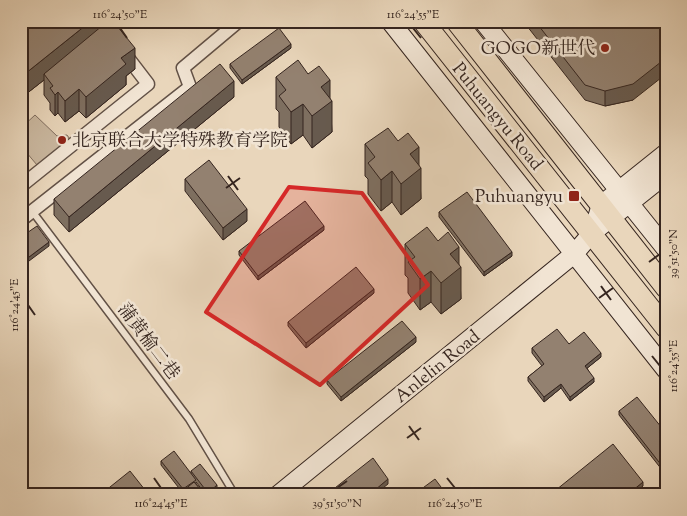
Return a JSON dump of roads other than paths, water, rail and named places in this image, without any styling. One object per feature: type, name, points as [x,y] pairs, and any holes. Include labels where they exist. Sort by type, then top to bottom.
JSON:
[{"type":"main road","name":"Puhuangyu Road","points":[[423,21],[666,328]]},
{"type":"main road","name":"Puhuangyu Road","points":[[456,21],[666,288]]},
{"type":"street","points":[[25,215],[190,87],[182,68],[239,21]]},
{"type":"street","points":[[390,21],[666,370]]},
{"type":"street","points":[[483,21],[666,249]]},
{"type":"street","points":[[21,186],[148,84],[118,45]]},
{"type":"street","points":[[625,196],[666,153]]},
{"type":"street","points":[[625,196],[666,174]]},
{"type":"street","name":"Anlelin Road","points":[[278,495],[574,254],[592,233],[606,211],[625,196]]},
{"type":"lane","name":"蒲黄榆二巷","points":[[25,215],[189,419],[235,495]]},
{"type":"place","name":"GOGO新世代","points":[[605,48]]},
{"type":"place","name":"北京联合大学特殊教育学院","points":[[62,140]]},
{"type":"place","name":"Puhuangyu","points":[[574,196]]}]
